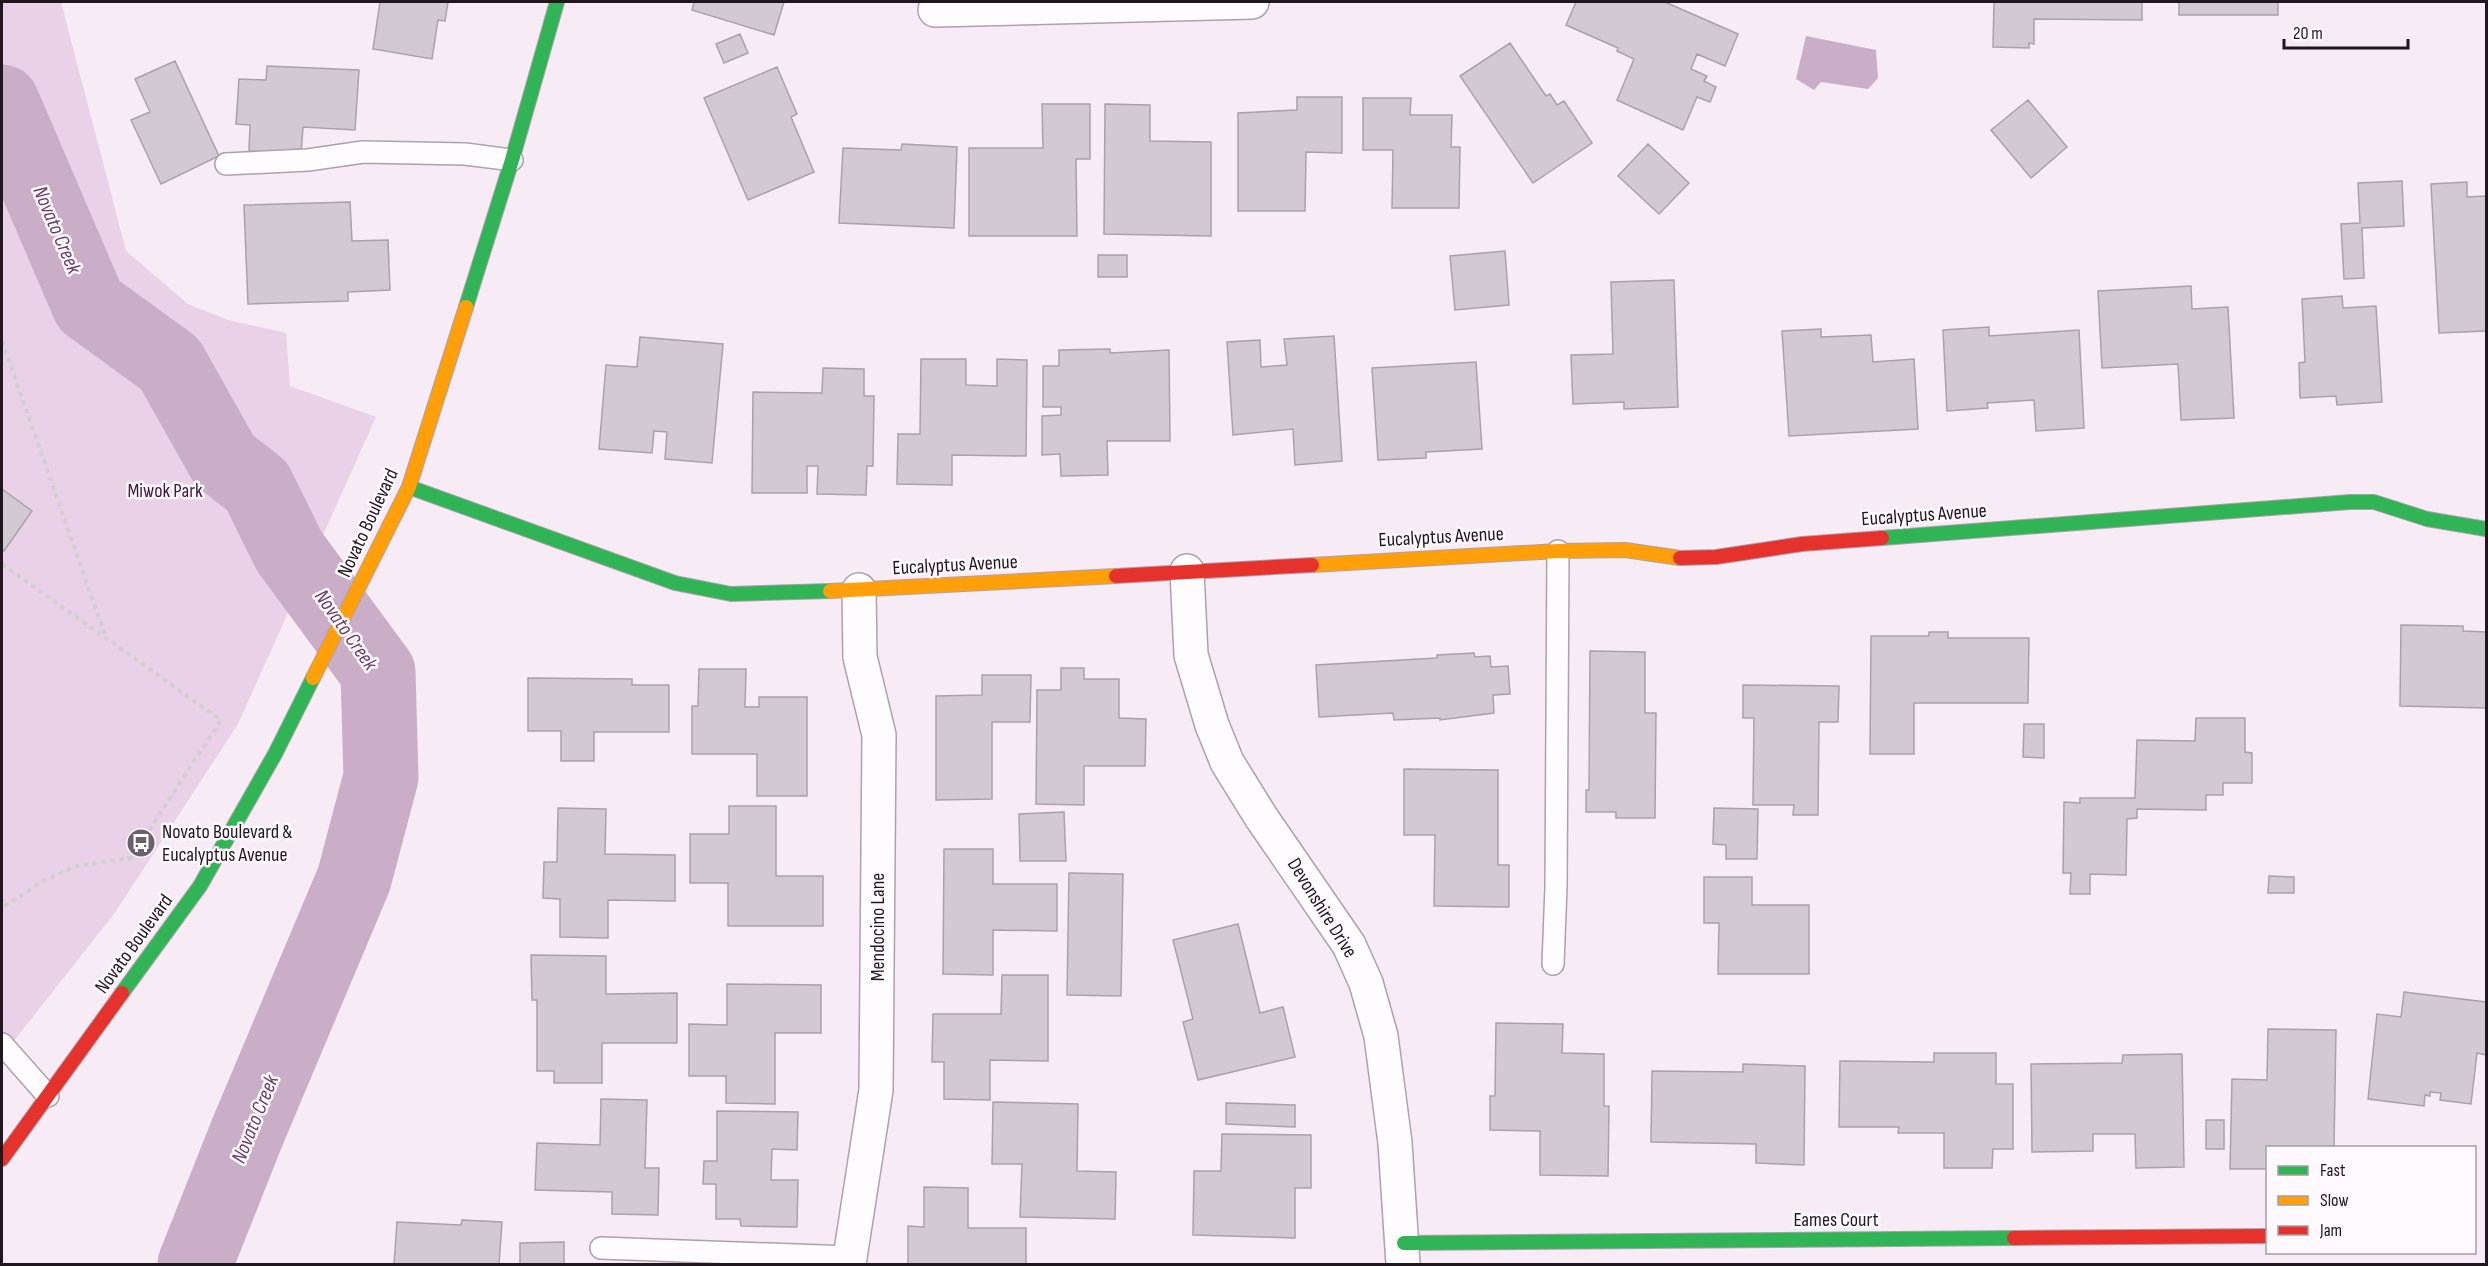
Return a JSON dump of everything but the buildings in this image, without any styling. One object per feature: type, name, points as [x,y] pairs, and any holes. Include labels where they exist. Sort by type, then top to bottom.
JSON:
[{"type":"street","name":"Novato Boulevard","points":[[2,1158],[200,886],[237,825],[388,531],[409,487],[512,160],[556,2]]},
{"type":"street","points":[[935,10],[1252,2]]},
{"type":"street","name":"Eucalyptus Avenue","points":[[409,487],[675,583],[705,591],[731,594],[859,590],[1558,551],[1625,550],[1682,558],[1716,557],[1802,544],[2350,502],[2374,502],[2427,519],[2487,529]]},
{"type":"street","name":"Devonshire Drive","points":[[1187,571],[1191,655],[1209,716],[1227,762],[1261,817],[1349,945],[1366,983],[1381,1036],[1395,1143],[1404,1254]]},
{"type":"street","name":"Mendocino Lane","points":[[849,1261],[876,1090],[879,735],[860,657],[859,590]]},
{"type":"street","name":"Eames Court","points":[[1404,1254],[2266,1236]]},
{"type":"lane","points":[[226,164],[308,160],[363,152],[465,154],[512,160]]},
{"type":"lane","points":[[1553,964],[1560,644],[1558,551]]},
{"type":"lane","points":[[2,1044],[48,1096]]},
{"type":"lane","points":[[601,1248],[849,1261]]},
{"type":"path","points":[[2,341],[106,639]]},
{"type":"path","points":[[2,564],[221,720],[131,858],[76,866],[41,882],[2,908]]},
{"type":"green space","name":"Miwok Park","points":[[2,2],[61,2],[126,251],[188,304],[228,320],[286,333],[290,386],[376,417],[238,724],[114,914],[2,1056]]},
{"type":"shaded area","points":[[1806,36],[1876,50],[1878,78],[1868,89],[1821,82],[1814,90],[1796,79]]},
{"type":"waterway","name":"Novato Creek","points":[[2,102],[89,305],[170,364],[224,460],[257,486],[289,551],[378,672],[381,777],[354,879],[247,1133],[195,1264]]},
{"type":"traffic: fast","points":[[466,307],[512,160],[557,2]]},
{"type":"traffic: fast","points":[[409,487],[675,583],[731,594],[830,591]]},
{"type":"traffic: fast","points":[[1882,538],[2350,502],[2374,502],[2427,519],[2486,529]]},
{"type":"traffic: fast","points":[[122,993],[200,886],[275,754],[313,678]]},
{"type":"traffic: fast","points":[[1404,1243],[2014,1238]]},
{"type":"traffic: slow","points":[[313,678],[409,487],[466,307]]},
{"type":"traffic: slow","points":[[1312,565],[1558,551],[1625,550],[1680,558]]},
{"type":"traffic: slow","points":[[830,591],[1116,576]]},
{"type":"traffic: jam","points":[[1680,558],[1716,557],[1802,544],[1882,538]]},
{"type":"traffic: jam","points":[[1116,576],[1312,565]]},
{"type":"traffic: jam","points":[[2,1159],[122,993]]},
{"type":"traffic: jam","points":[[2014,1238],[2266,1236]]},
{"type":"place","name":"Novato Boulevard & Eucalyptus Avenue","points":[[141,843]]}]
